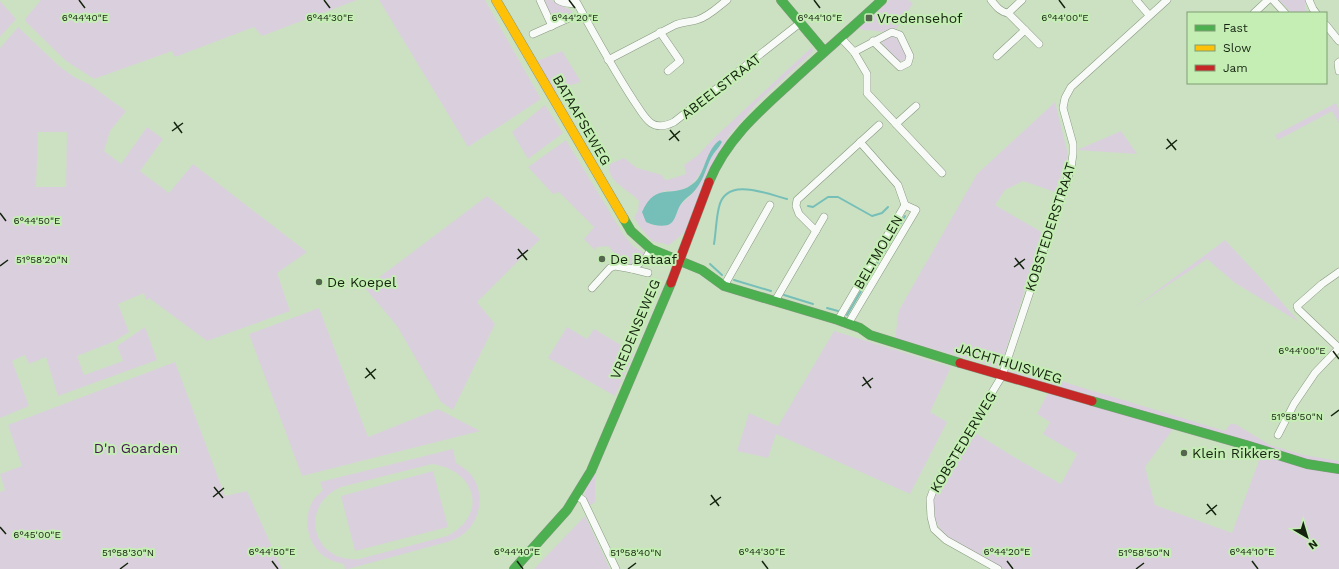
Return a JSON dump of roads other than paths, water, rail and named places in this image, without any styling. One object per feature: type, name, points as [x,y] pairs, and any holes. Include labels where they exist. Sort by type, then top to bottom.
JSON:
[{"type":"main road","name":"BATAAFSEWEG","points":[[496,0],[631,231],[652,249],[679,261]]},
{"type":"main road","points":[[781,0],[824,51]]},
{"type":"main road","name":"VREDENSEWEG","points":[[514,569],[567,510],[591,471],[679,261],[711,178],[721,158],[736,136],[754,116],[882,0]]},
{"type":"main road","name":"JACHTHUISWEG","points":[[679,261],[702,270],[724,286],[838,320],[860,328],[870,335],[1002,376],[1240,443],[1307,464],[1339,469]]},
{"type":"street","points":[[540,0],[552,26]]},
{"type":"street","name":"ABEELSTRAAT","points":[[558,0],[562,3],[569,4],[580,1],[608,60],[620,80],[647,120],[655,125],[668,126],[674,122],[800,23]]},
{"type":"street","points":[[608,60],[675,25],[702,18],[727,0]]},
{"type":"street","points":[[991,0],[1000,10],[1008,13],[1039,44]]},
{"type":"street","points":[[1008,13],[1022,0]]},
{"type":"street","points":[[1136,0],[1149,15]]},
{"type":"street","name":"KOBSTEDERSTRAAT","points":[[1002,376],[1071,168],[1073,154],[1063,108],[1065,98],[1071,87],[1166,0]]},
{"type":"street","points":[[1255,12],[1268,0]]},
{"type":"street","points":[[1273,0],[1284,12]]},
{"type":"street","points":[[1309,0],[1315,12]]},
{"type":"street","points":[[533,34],[569,18]]},
{"type":"street","points":[[1327,26],[1339,40]]},
{"type":"street","points":[[997,56],[1025,30]]},
{"type":"street","points":[[660,32],[680,61],[668,71]]},
{"type":"street","points":[[854,52],[873,41],[892,32],[900,35],[910,56],[908,63],[900,67],[873,41]]},
{"type":"street","points":[[841,38],[854,52],[867,74],[866,94],[942,173]]},
{"type":"street","points":[[1339,62],[1339,71]]},
{"type":"street","points":[[896,124],[916,106]]},
{"type":"street","points":[[816,231],[799,214],[796,206],[797,200],[879,125]]},
{"type":"street","points":[[860,142],[898,185],[905,205]]},
{"type":"street","name":"BELTMOLEN","points":[[838,320],[905,205],[916,210],[848,324]]},
{"type":"street","points":[[724,286],[770,206]]},
{"type":"street","points":[[776,301],[824,217]]},
{"type":"street","points":[[592,288],[610,268],[615,266],[632,269],[646,258],[652,249]]},
{"type":"street","name":"VREDENSEWEG","points":[[632,269],[648,272]]},
{"type":"street","points":[[1278,435],[1294,404],[1315,373],[1339,348],[1298,309],[1297,306],[1339,272]]},
{"type":"street","name":"KOBSTEDERWEG","points":[[998,569],[946,540],[934,529],[931,517],[930,499],[934,488],[1002,376]]},
{"type":"street","points":[[577,496],[582,500],[616,569]]},
{"type":"water","points":[[720,140],[722,142],[711,158],[701,181],[694,191],[681,204],[671,224],[662,226],[646,222],[642,212],[648,202],[660,193],[680,190],[695,182],[701,173],[712,149]]},
{"type":"waterway","points":[[714,244],[719,207],[723,198],[730,192],[738,190],[759,191],[787,199]]},
{"type":"waterway","points":[[808,206],[813,207],[828,197],[838,197],[872,216],[882,213],[888,207]]},
{"type":"waterway","points":[[847,315],[905,216]]},
{"type":"waterway","points":[[710,264],[722,275]]},
{"type":"waterway","points":[[734,280],[771,291]]},
{"type":"waterway","points":[[784,295],[813,304]]},
{"type":"waterway","points":[[827,308],[838,311]]},
{"type":"place","name":"Vredensehof","points":[[869,18]]},
{"type":"place","name":"De Bataaf","points":[[602,259]]},
{"type":"place","name":"De Koepel","points":[[319,282]]},
{"type":"place","name":"Klein Rikkers","points":[[1184,453]]},
{"type":"park label","name":"D'n Goarden","points":[[136,448]]}]
